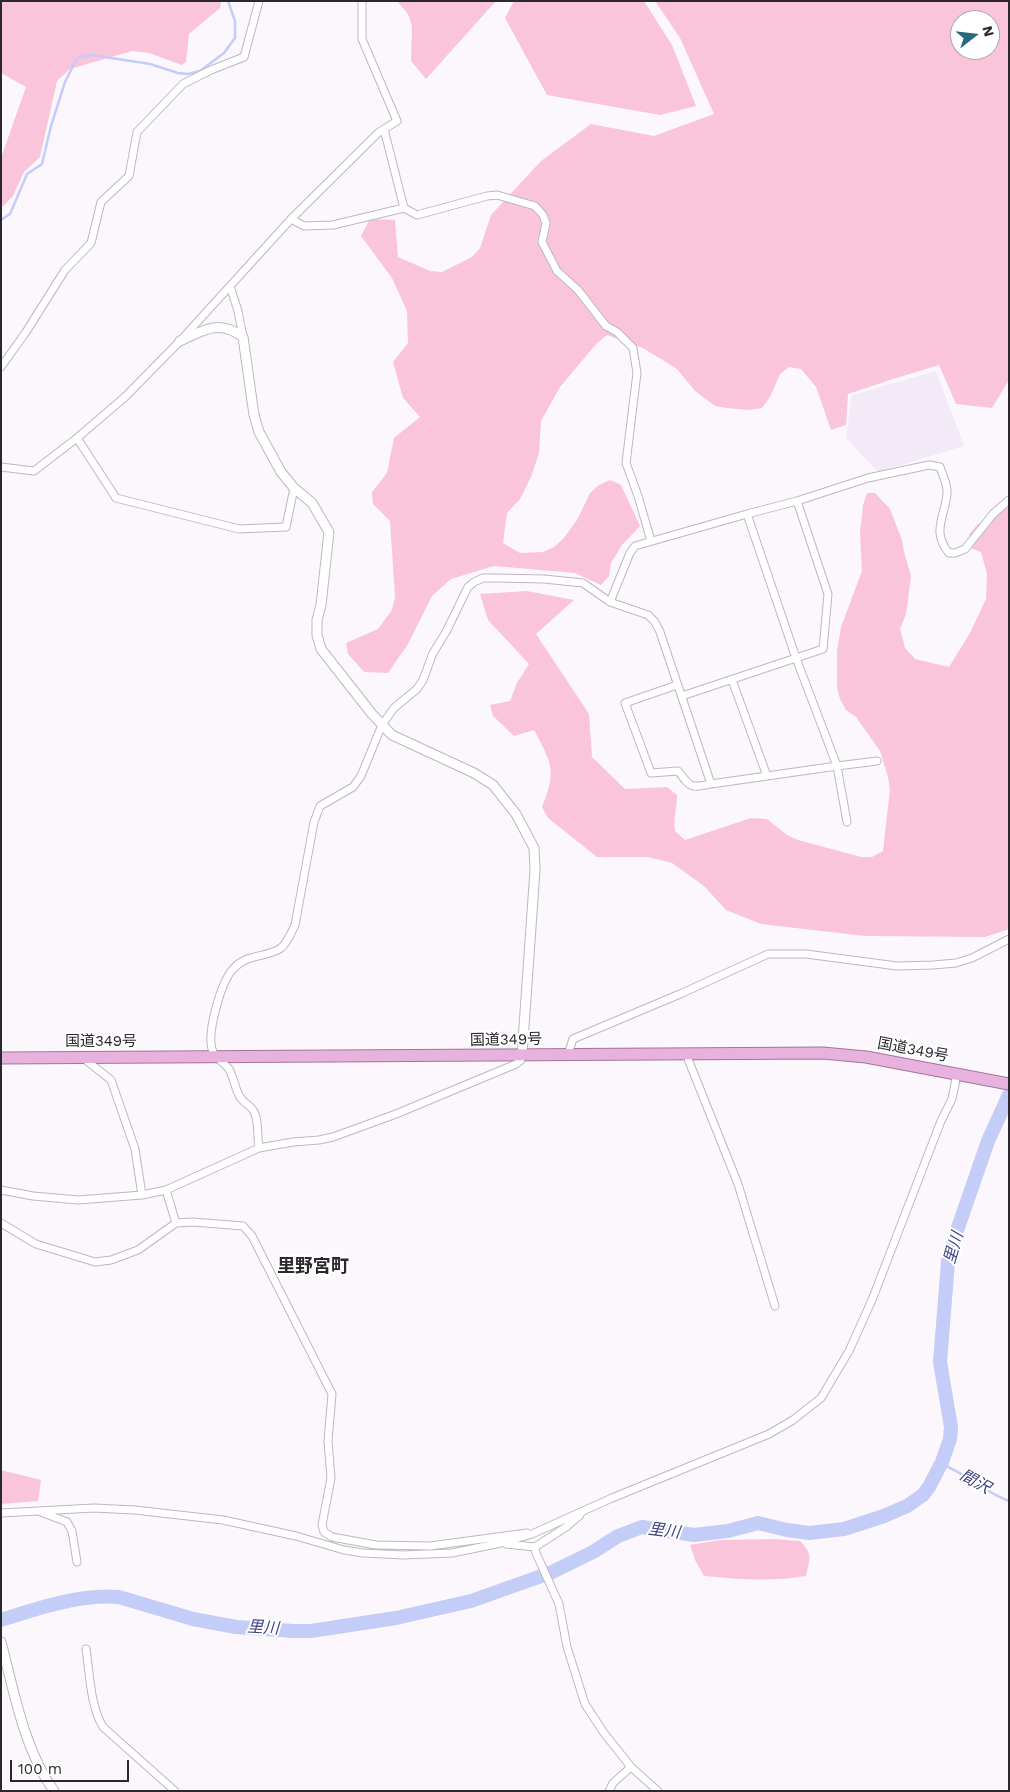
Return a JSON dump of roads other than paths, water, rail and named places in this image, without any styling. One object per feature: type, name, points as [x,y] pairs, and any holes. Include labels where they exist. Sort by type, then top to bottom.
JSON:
[{"type":"highway","name":"国道349号","points":[[1,1058],[850,1054],[1009,1084]]},
{"type":"street","points":[[1,367],[26,332],[65,270],[91,243],[101,202],[129,176],[137,132],[183,84],[244,56],[259,1]]},
{"type":"street","points":[[1,467],[34,470],[77,438],[125,397],[180,341],[291,219],[371,140],[397,121],[362,39],[362,1]]},
{"type":"street","points":[[384,129],[404,208],[417,216],[487,196],[498,195],[535,206],[543,215],[546,223],[542,242],[557,271],[578,290],[606,326],[617,332],[634,348],[638,373],[626,463],[651,541]]},
{"type":"street","points":[[291,219],[304,226],[334,225],[404,208]]},
{"type":"street","points":[[1,1190],[78,1200],[142,1195],[166,1190],[259,1148],[333,1137],[396,1114],[516,1064],[521,1060],[535,870],[534,848],[516,814],[493,785],[474,773],[392,735],[321,649],[317,635],[317,620],[321,605],[329,532],[312,503],[294,488],[282,472],[259,432],[254,415],[238,311],[230,286]]},
{"type":"street","points":[[180,341],[214,326],[226,327],[243,337]]},
{"type":"street","points":[[77,438],[116,498],[239,529],[286,527],[294,488]]},
{"type":"street","points":[[610,602],[630,553],[635,546],[797,501],[868,478],[929,465],[940,467],[947,487],[947,495],[940,520],[940,533],[944,547],[949,553],[965,549],[992,514],[1009,500]]},
{"type":"street","points":[[682,696],[823,649],[828,594],[797,501]]},
{"type":"street","points":[[747,514],[796,658],[837,766],[846,822]]},
{"type":"street","points":[[259,1148],[255,1114],[251,1107],[240,1097],[228,1067],[216,1057],[212,1050],[212,1028],[224,983],[233,969],[243,961],[282,947],[289,938],[295,925],[314,822],[320,806],[353,787],[364,770],[382,725],[394,708],[417,689],[423,680],[433,653],[468,588],[474,582],[483,578],[496,578],[582,584],[610,602],[648,615],[655,622],[660,632],[711,784]]},
{"type":"street","points":[[732,680],[767,776]]},
{"type":"street","points":[[677,685],[625,703],[651,773],[678,771],[689,785],[695,787],[877,761]]},
{"type":"street","points":[[568,1054],[573,1039],[680,994],[768,954],[806,954],[897,966],[933,965],[972,958],[1009,939]]},
{"type":"street","points":[[689,1054],[688,1059],[738,1184],[775,1306]]},
{"type":"street","points":[[81,1057],[112,1080],[135,1149],[142,1195]]},
{"type":"street","points":[[1,1513],[94,1508],[185,1515],[251,1526],[359,1552],[403,1556],[452,1553],[501,1543],[536,1532],[769,1434],[793,1420],[821,1398],[849,1352],[872,1300],[941,1121],[962,1075]]},
{"type":"street","points":[[166,1190],[176,1223]]},
{"type":"street","points":[[1,1223],[36,1244],[95,1262],[111,1260],[138,1250],[176,1223],[192,1222],[243,1226],[252,1236],[332,1394],[328,1441],[331,1478],[322,1524],[324,1532],[359,1552]]},
{"type":"street","points":[[38,1511],[67,1522],[72,1531],[77,1562]]},
{"type":"street","points":[[501,1543],[536,1550],[566,1528],[584,1511]]},
{"type":"street","points":[[332,1537],[376,1545],[430,1546],[458,1544],[502,1535],[536,1532]]},
{"type":"street","points":[[536,1550],[559,1604],[567,1647],[585,1704],[604,1733],[631,1767],[658,1791]]},
{"type":"street","points":[[1,1642],[14,1693],[31,1747],[54,1791]]},
{"type":"street","points":[[86,1649],[94,1706],[103,1727],[175,1791]]},
{"type":"street","points":[[609,1791],[613,1783],[631,1767]]},
{"type":"waterway","points":[[1,220],[10,214],[27,174],[42,164],[51,126],[65,82],[78,58],[92,55],[150,64],[178,73],[188,74],[200,71],[224,53],[235,38],[235,21],[228,1]]},
{"type":"waterway","name":"里川","points":[[1,1620],[74,1600],[119,1597],[193,1619],[236,1627],[311,1631],[396,1618],[471,1601],[550,1573],[593,1552],[618,1536],[642,1527],[694,1535],[728,1531],[758,1523],[809,1533],[844,1529],[884,1516],[907,1506],[923,1495],[929,1487],[942,1462],[950,1439],[951,1427],[940,1362],[948,1262],[953,1242],[988,1141],[1009,1095]]},
{"type":"waterway","name":"間沢","points":[[941,1464],[959,1472],[991,1493],[1009,1501]]},
{"type":"district","name":"里野宮町","points":[[313,1267]]}]
